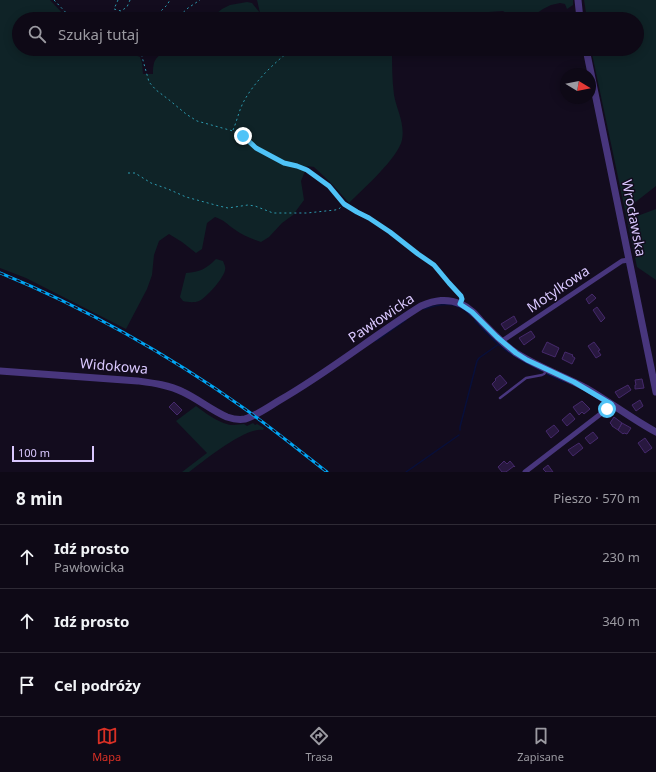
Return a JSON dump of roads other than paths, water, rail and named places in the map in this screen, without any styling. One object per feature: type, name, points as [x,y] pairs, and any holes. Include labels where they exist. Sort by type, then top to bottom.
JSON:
[{"type":"street","points":[[578,0],[579,12]]},
{"type":"street","name":"Wrocławska","points":[[587,56],[656,392]]},
{"type":"street","name":"Motylkowa","points":[[502,341],[622,261],[629,260]]},
{"type":"street","name":"Pawłowicka","points":[[218,413],[234,419],[248,417],[309,383],[420,306],[442,300],[460,304],[472,312],[502,341],[527,360],[574,382],[656,432]]},
{"type":"street","name":"Widokowa","points":[[0,371],[138,381],[170,386],[182,391],[218,413]]},
{"type":"street","points":[[525,472],[607,409],[611,404]]},
{"type":"lane","points":[[500,398],[526,378],[542,375],[547,369]]},
{"type":"waterway","points":[[424,309],[437,305],[449,305],[460,308],[471,316]]},
{"type":"waterway","points":[[376,341],[406,320]]},
{"type":"waterway","points":[[475,321],[504,349],[520,360],[542,371]]},
{"type":"waterway","points":[[460,430],[477,361],[499,344]]},
{"type":"waterway","points":[[547,374],[564,382]]},
{"type":"waterway","points":[[406,472],[459,435]]},
{"type":"railway","points":[[0,273],[95,317],[187,370],[245,409],[327,472]]}]
